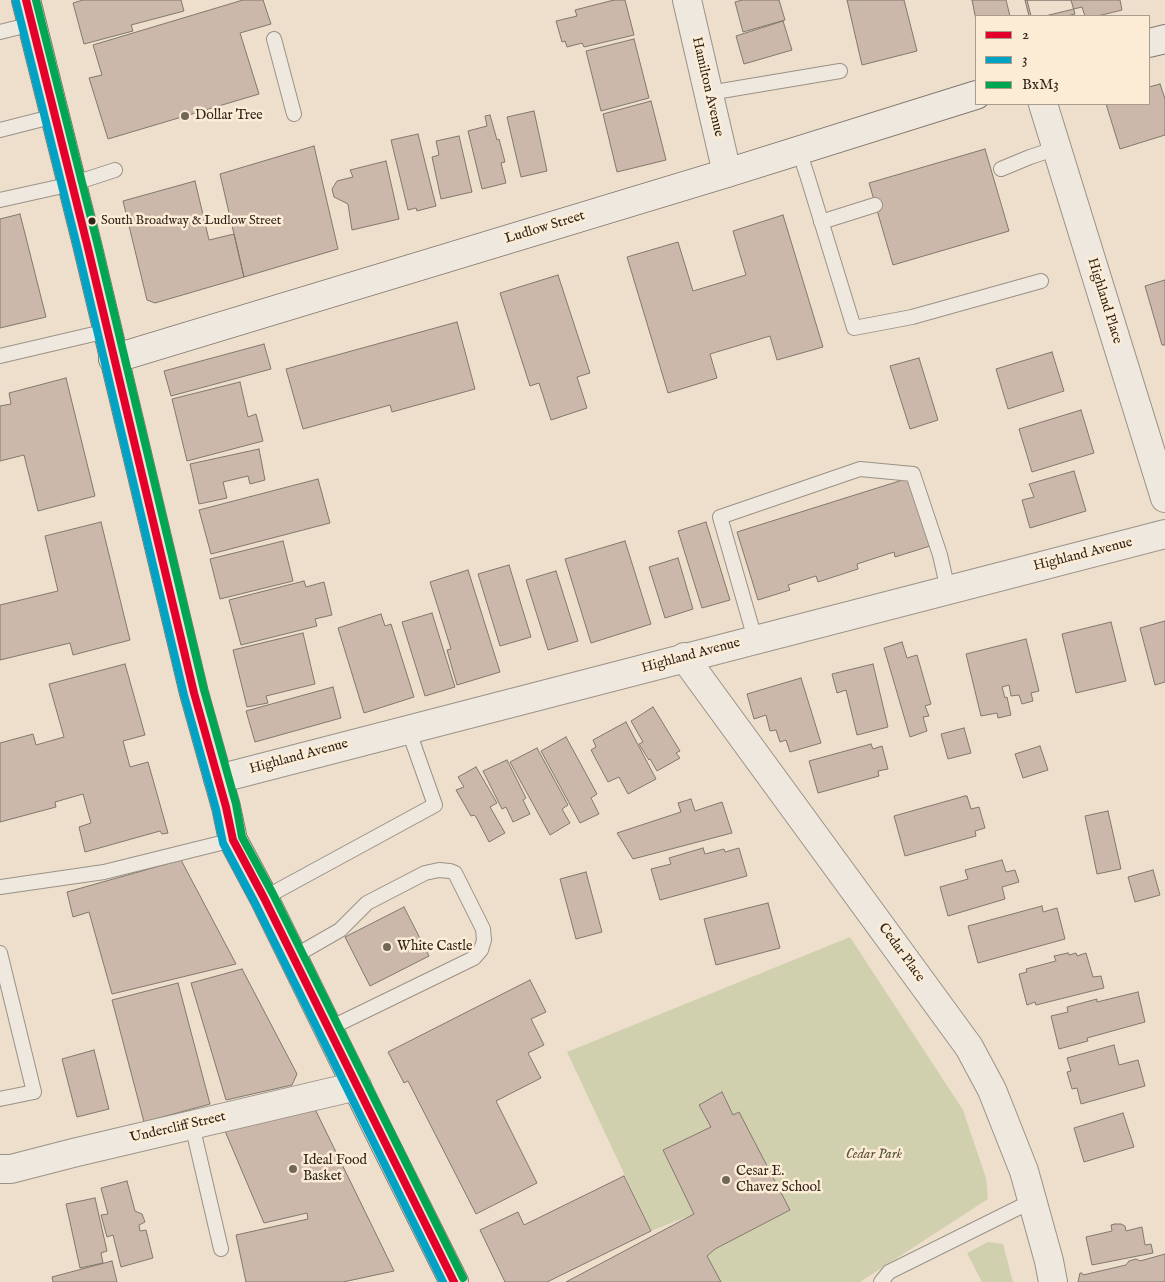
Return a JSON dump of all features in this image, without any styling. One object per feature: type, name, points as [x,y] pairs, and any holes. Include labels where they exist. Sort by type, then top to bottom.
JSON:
[{"type":"main road","points":[[29,12],[194,693],[233,840],[264,898],[454,1282]]},
{"type":"street","name":"Hamilton Avenue","points":[[687,0],[727,173]]},
{"type":"street","points":[[1150,43],[1165,39]]},
{"type":"street","name":"Ludlow Street","points":[[113,359],[799,151],[975,95]]},
{"type":"street","name":"Highland Place","points":[[1043,105],[1163,485]]},
{"type":"street","name":"Highland Avenue","points":[[218,778],[1165,534]]},
{"type":"street","name":"Cedar Place","points":[[684,657],[969,1047],[992,1090],[1024,1171],[1053,1282]]},
{"type":"street","name":"Undercliff Street","points":[[0,1169],[11,1169],[357,1086]]},
{"type":"lane","points":[[0,32],[29,12]]},
{"type":"lane","points":[[274,39],[294,114]]},
{"type":"lane","points":[[709,93],[840,71]]},
{"type":"lane","points":[[0,130],[55,116]]},
{"type":"lane","points":[[1001,170],[1056,148]]},
{"type":"lane","points":[[799,151],[854,328],[912,317],[1041,281]]},
{"type":"lane","points":[[0,200],[72,184],[115,170]]},
{"type":"lane","points":[[821,222],[875,205]]},
{"type":"lane","points":[[0,356],[107,330]]},
{"type":"lane","points":[[755,639],[720,517],[860,469],[914,474],[940,555],[948,590]]},
{"type":"lane","points":[[264,898],[435,805],[408,729]]},
{"type":"lane","points":[[0,887],[104,872],[233,840]]},
{"type":"lane","points":[[293,957],[340,930],[367,903],[425,873],[439,870],[450,871],[455,874],[483,928],[484,940],[481,950],[474,958],[328,1028]]},
{"type":"lane","points":[[0,953],[34,1092],[0,1099]]},
{"type":"lane","points":[[192,1125],[221,1249]]},
{"type":"lane","points":[[881,1282],[889,1272],[1032,1201]]},
{"type":"green space","name":"Cedar Park","points":[[850,937],[963,1110],[986,1178],[988,1199],[860,1282],[721,1282],[707,1256],[715,1249],[790,1210],[739,1113],[733,1115],[722,1092],[699,1105],[711,1127],[663,1150],[694,1214],[651,1231],[567,1052]]},
{"type":"green space","points":[[988,1242],[1003,1244],[1013,1282],[982,1282],[967,1253]]},
{"type":"building","points":[[83,0],[181,0],[184,11],[131,25],[133,31],[84,44],[73,3]]},
{"type":"building","points":[[243,0],[263,0],[271,24],[240,33],[259,94],[108,139],[89,78],[102,75],[93,45]]},
{"type":"building","points":[[614,0],[625,0],[634,35],[584,47],[582,43],[567,47],[565,41],[562,42],[556,21],[577,16],[575,10]]},
{"type":"building","points":[[742,0],[779,0],[785,20],[743,32],[735,2]]},
{"type":"building","points":[[847,0],[904,0],[917,51],[862,65]]},
{"type":"building","points":[[972,0],[1006,0],[1010,15],[975,15]]},
{"type":"building","points":[[1025,0],[1071,0],[1075,14],[1071,15],[1029,15]]},
{"type":"building","points":[[1027,0],[1120,0],[1122,10],[1102,15],[1085,15],[1082,7],[1049,15],[1031,15]]},
{"type":"building","points":[[783,21],[792,50],[744,64],[736,36]]},
{"type":"building","points":[[634,39],[649,98],[601,111],[586,51]]},
{"type":"building","points":[[1160,84],[1165,99],[1165,135],[1120,149],[1106,105],[1150,105],[1150,87]]},
{"type":"building","points":[[651,101],[666,160],[617,172],[603,114]]},
{"type":"building","points":[[534,111],[547,171],[521,177],[507,117]]},
{"type":"building","points":[[490,115],[505,162],[501,163],[506,183],[482,189],[468,131],[487,126],[485,116]]},
{"type":"building","points":[[418,134],[436,206],[417,211],[416,208],[408,210],[391,140]]},
{"type":"building","points":[[459,136],[472,192],[441,199],[432,157],[439,155],[436,141]]},
{"type":"building","points":[[314,146],[338,249],[244,277],[220,174]]},
{"type":"building","points":[[985,149],[1009,231],[893,265],[869,183]]},
{"type":"building","points":[[386,161],[399,219],[352,230],[348,204],[334,197],[332,189],[337,181],[353,177],[350,170]]},
{"type":"building","points":[[195,181],[209,240],[234,234],[244,277],[155,303],[147,300],[123,201]]},
{"type":"building","points":[[20,214],[46,317],[0,328],[0,219]]},
{"type":"building","points":[[783,215],[823,347],[777,360],[770,336],[710,354],[717,378],[668,393],[627,257],[678,242],[693,291],[746,275],[733,231]]},
{"type":"building","points":[[558,275],[590,373],[577,377],[587,408],[551,420],[539,383],[530,386],[500,293]]},
{"type":"building","points":[[1165,280],[1165,345],[1162,345],[1145,286]]},
{"type":"building","points":[[457,322],[475,389],[392,412],[390,405],[303,429],[286,369]]},
{"type":"building","points":[[264,344],[271,369],[171,396],[164,371]]},
{"type":"building","points":[[1052,352],[1064,391],[1008,409],[996,369]]},
{"type":"building","points":[[919,358],[938,420],[910,429],[890,366]]},
{"type":"building","points":[[66,378],[95,496],[38,511],[24,455],[0,461],[0,406],[11,404],[9,393]]},
{"type":"building","points":[[240,382],[248,417],[256,414],[263,441],[187,461],[172,399]]},
{"type":"building","points":[[1081,410],[1094,453],[1032,472],[1019,429]]},
{"type":"building","points":[[259,449],[265,480],[250,484],[248,476],[223,482],[227,498],[199,504],[190,464]]},
{"type":"building","points":[[1074,471],[1086,511],[1030,528],[1022,500],[1034,497],[1029,484]]},
{"type":"building","points":[[909,478],[930,546],[895,557],[894,552],[857,564],[858,569],[818,582],[816,576],[788,585],[790,590],[758,600],[737,532]]},
{"type":"building","points":[[318,479],[330,523],[211,554],[199,510]]},
{"type":"building","points":[[101,522],[130,640],[73,655],[70,643],[0,660],[0,605],[58,591],[45,536]]},
{"type":"building","points":[[706,522],[730,600],[702,608],[678,531]]},
{"type":"building","points":[[283,541],[293,581],[220,599],[210,559]]},
{"type":"building","points":[[625,541],[651,624],[591,643],[565,559]]},
{"type":"building","points":[[678,558],[693,609],[665,618],[649,567]]},
{"type":"building","points":[[509,565],[531,637],[500,646],[478,574]]},
{"type":"building","points":[[468,570],[500,672],[457,685],[447,650],[451,649],[430,582]]},
{"type":"building","points":[[556,571],[578,641],[548,650],[526,580]]},
{"type":"building","points":[[304,581],[306,587],[324,582],[332,615],[315,619],[317,626],[241,645],[229,600]]},
{"type":"building","points":[[432,613],[455,687],[425,696],[402,622]]},
{"type":"building","points":[[381,614],[385,626],[391,624],[414,697],[364,713],[338,628]]},
{"type":"building","points":[[1165,621],[1165,682],[1155,685],[1140,628]]},
{"type":"building","points":[[1111,622],[1126,681],[1076,693],[1062,634]]},
{"type":"building","points":[[303,633],[315,684],[266,696],[268,703],[247,707],[233,650]]},
{"type":"building","points":[[1026,639],[1039,691],[1031,693],[1033,701],[1022,704],[1019,695],[1011,696],[1009,685],[1002,687],[1005,698],[1007,697],[1011,715],[998,718],[997,713],[981,716],[966,654]]},
{"type":"building","points":[[902,642],[907,658],[917,655],[931,704],[925,706],[929,716],[923,717],[927,731],[910,737],[884,648]]},
{"type":"building","points":[[125,664],[145,735],[123,741],[130,767],[148,762],[168,833],[162,834],[160,831],[85,852],[79,827],[91,823],[83,794],[55,802],[56,807],[0,822],[0,743],[33,734],[36,745],[64,737],[49,684]]},
{"type":"building","points":[[873,664],[888,727],[857,735],[846,690],[837,693],[832,674]]},
{"type":"building","points":[[801,678],[821,743],[790,752],[786,740],[780,742],[776,730],[770,731],[766,715],[754,719],[747,694]]},
{"type":"building","points":[[333,687],[341,718],[255,742],[246,711]]},
{"type":"building","points":[[653,707],[680,751],[676,753],[680,758],[657,771],[639,744],[643,742],[631,721]]},
{"type":"building","points":[[626,722],[656,779],[628,794],[619,777],[608,782],[591,750],[596,747],[593,740]]},
{"type":"building","points":[[964,728],[971,753],[948,759],[941,734]]},
{"type":"building","points":[[566,737],[597,794],[591,798],[599,814],[580,823],[541,751]]},
{"type":"building","points":[[871,744],[873,749],[882,746],[888,769],[878,771],[879,776],[818,793],[809,761]]},
{"type":"building","points":[[1040,746],[1048,770],[1023,778],[1015,754]]},
{"type":"building","points":[[537,748],[568,805],[562,809],[570,823],[550,835],[510,762]]},
{"type":"building","points":[[507,760],[526,798],[523,800],[530,814],[513,822],[506,807],[502,809],[483,771]]},
{"type":"building","points":[[476,767],[497,803],[490,807],[505,833],[489,842],[476,817],[474,815],[471,816],[456,790],[464,787],[458,777]]},
{"type":"building","points":[[967,796],[971,809],[979,807],[985,828],[975,831],[976,836],[905,856],[894,816]]},
{"type":"building","points":[[691,799],[695,811],[722,802],[732,833],[633,859],[617,833],[681,812],[678,803]]},
{"type":"building","points":[[1108,811],[1121,869],[1097,874],[1085,816]]},
{"type":"building","points":[[703,848],[705,854],[724,849],[725,852],[739,848],[747,876],[660,900],[651,869],[671,864],[669,858]]},
{"type":"building","points":[[181,860],[236,964],[112,994],[89,912],[73,917],[67,892]]},
{"type":"building","points":[[1002,860],[1006,872],[1015,870],[1019,882],[1002,887],[1005,899],[948,916],[940,887],[968,879],[965,870]]},
{"type":"building","points":[[1153,870],[1160,895],[1135,902],[1128,877]]},
{"type":"building","points":[[586,872],[602,932],[576,939],[560,879]]},
{"type":"building","points":[[768,903],[780,948],[716,965],[704,919]]},
{"type":"building","points":[[1042,906],[1043,912],[1057,908],[1065,939],[978,963],[968,926]]},
{"type":"building","name":"White Castle","points":[[404,907],[429,956],[370,986],[345,937]]},
{"type":"building","points":[[1068,953],[1069,955],[1076,953],[1077,956],[1086,953],[1093,977],[1101,976],[1104,988],[1036,1005],[1035,1002],[1027,1005],[1019,974],[1027,972],[1026,969],[1056,961],[1054,956]]},
{"type":"building","points":[[242,969],[297,1074],[292,1085],[226,1100],[191,983]]},
{"type":"building","points":[[530,980],[546,1012],[531,1019],[544,1045],[528,1053],[541,1078],[496,1101],[537,1183],[476,1214],[408,1081],[404,1083],[388,1052]]},
{"type":"building","points":[[178,983],[210,1104],[144,1122],[112,1000]]},
{"type":"building","points":[[1138,992],[1145,1022],[1087,1038],[1088,1041],[1059,1049],[1051,1016],[1068,1012],[1067,1007],[1097,999],[1097,1002]]},
{"type":"building","points":[[1114,1045],[1119,1065],[1138,1060],[1145,1086],[1081,1104],[1077,1088],[1072,1089],[1067,1072],[1071,1071],[1067,1058]]},
{"type":"building","points":[[94,1050],[109,1109],[77,1117],[62,1059]]},
{"type":"building","name":"Cesar E. Chavez School","points":[[722,1092],[733,1115],[739,1112],[790,1210],[715,1249],[707,1256],[721,1282],[566,1282],[694,1214],[663,1150],[711,1127],[699,1105]]},
{"type":"building","points":[[314,1107],[394,1271],[343,1282],[246,1282],[236,1235],[308,1219],[307,1213],[264,1223],[225,1131]]},
{"type":"building","points":[[1123,1113],[1134,1147],[1084,1162],[1074,1128]]},
{"type":"building","points":[[624,1176],[651,1231],[547,1282],[505,1282],[480,1230],[518,1212],[524,1225]]},
{"type":"building","points":[[127,1181],[135,1211],[142,1214],[145,1222],[139,1225],[140,1231],[146,1230],[153,1258],[121,1267],[113,1235],[107,1237],[101,1215],[108,1214],[101,1188]]},
{"type":"building","points":[[95,1198],[107,1251],[101,1253],[103,1263],[80,1268],[66,1204]]},
{"type":"building","points":[[1111,1225],[1125,1226],[1126,1231],[1142,1227],[1145,1245],[1151,1244],[1153,1253],[1092,1265],[1086,1237],[1112,1231]]},
{"type":"building","points":[[1165,1254],[1165,1282],[1078,1282],[1080,1273],[1083,1275],[1126,1265],[1129,1261],[1136,1259],[1140,1261]]},
{"type":"building","points":[[112,1261],[117,1282],[53,1282],[52,1277]]},
{"type":"transit line","name":"2","points":[[26,0],[87,244],[194,693],[226,807],[233,840],[264,898],[454,1282]]},
{"type":"transit line","name":"BxM3","points":[[36,0],[97,242],[204,690],[236,804],[242,837],[273,894],[463,1278]]},
{"type":"transit line","name":"3","points":[[16,2],[77,246],[184,695],[216,809],[223,843],[255,903],[443,1282]]},
{"type":"place","name":"Dollar Tree","points":[[185,116]]},
{"type":"place","name":"South Broadway & Ludlow Street","points":[[92,221]]},
{"type":"place","name":"White Castle","points":[[387,947]]},
{"type":"place","name":"Ideal Food Basket","points":[[293,1169]]},
{"type":"place","name":"Cesar E. Chavez School","points":[[726,1180]]}]
